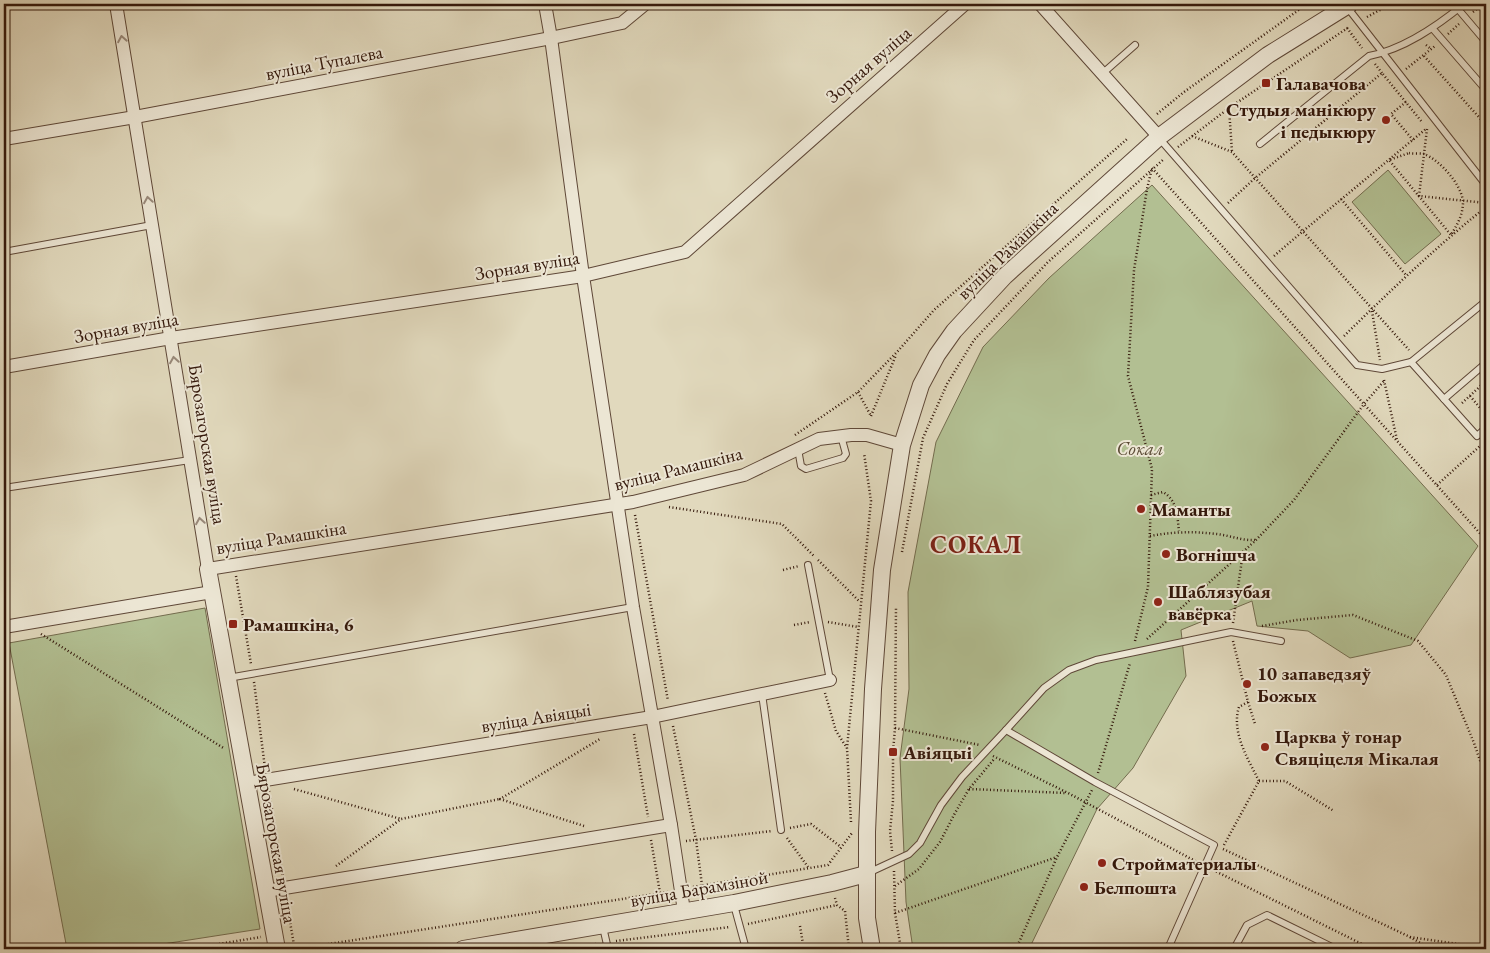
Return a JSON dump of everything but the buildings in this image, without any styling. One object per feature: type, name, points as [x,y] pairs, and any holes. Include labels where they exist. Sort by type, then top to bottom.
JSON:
[{"type":"street","name":"Бярозагорская вуліца","points":[[116,4],[208,569],[275,942]]},
{"type":"street","points":[[545,4],[617,504],[684,911]]},
{"type":"street","name":"вуліца Тупалева","points":[[4,139],[135,117],[551,38],[622,23],[645,4]]},
{"type":"street","name":"Зорная вуліца","points":[[4,367],[171,338],[583,276],[685,252],[965,4]]},
{"type":"street","points":[[1040,4],[1103,72],[1159,137]]},
{"type":"street","name":"вуліца Рамашкіна","points":[[208,569],[632,502],[744,475],[819,440],[841,436],[867,435],[902,445],[921,385],[937,355],[954,331],[1005,276],[1159,137],[1268,55],[1348,5]]},
{"type":"street","points":[[872,949],[867,918],[866,874],[869,753],[882,570],[902,445]]},
{"type":"street","points":[[4,627],[212,592]]},
{"type":"street","name":"вуліца Авіяцыі","points":[[247,783],[652,717],[826,681]]},
{"type":"street","points":[[266,891],[671,825]]},
{"type":"street","name":"вуліца Барамзіной","points":[[463,949],[734,904],[866,874]]},
{"type":"lane","points":[[1260,144],[1369,56],[1382,53],[1433,29],[1464,4]]},
{"type":"lane","points":[[1348,5],[1358,22],[1486,185]]},
{"type":"lane","points":[[1458,9],[1486,42]]},
{"type":"lane","points":[[1433,29],[1486,90]]},
{"type":"lane","points":[[1103,72],[1135,45]]},
{"type":"lane","points":[[1159,137],[1357,365],[1382,369],[1414,360],[1486,301]]},
{"type":"lane","points":[[4,252],[152,225]]},
{"type":"lane","points":[[1414,360],[1476,436],[1486,428]]},
{"type":"lane","points":[[1446,397],[1486,362]]},
{"type":"lane","points":[[798,449],[802,466],[806,469],[843,458],[846,454],[841,436]]},
{"type":"lane","points":[[4,488],[190,460]]},
{"type":"lane","points":[[808,565],[819,620],[826,681]]},
{"type":"lane","points":[[228,678],[633,607]]},
{"type":"lane","points":[[866,874],[909,854],[920,843],[941,805],[986,750],[1044,688],[1069,670],[1096,660],[1231,632],[1281,641]]},
{"type":"lane","points":[[762,694],[781,830]]},
{"type":"lane","points":[[1006,730],[1095,782],[1214,845],[1169,947]]},
{"type":"lane","points":[[734,904],[746,949]]},
{"type":"lane","points":[[1234,949],[1246,925],[1267,915],[1336,949]]},
{"type":"lane","points":[[603,926],[607,946]]},
{"type":"path","points":[[1154,116],[1184,92],[1307,4]]},
{"type":"path","points":[[1391,4],[1339,33],[1229,108],[1192,136],[1232,152],[1414,360]]},
{"type":"path","points":[[1402,71],[1424,55],[1483,4]]},
{"type":"path","points":[[1419,48],[1427,44],[1431,49]]},
{"type":"path","points":[[1424,55],[1486,125]]},
{"type":"path","points":[[1221,209],[1254,179],[1382,73],[1433,135]]},
{"type":"path","points":[[1406,102],[1390,115],[1413,140]]},
{"type":"path","points":[[1229,108],[1232,152]]},
{"type":"path","points":[[1268,262],[1427,128]]},
{"type":"path","points":[[1419,196],[1427,128]]},
{"type":"path","points":[[789,439],[858,392],[934,310],[1127,139]]},
{"type":"path","points":[[1389,160],[1409,153],[1424,154],[1440,164],[1456,182],[1463,201],[1461,216],[1451,235]]},
{"type":"path","points":[[1389,160],[1451,235]]},
{"type":"path","points":[[1152,168],[1486,540]]},
{"type":"path","points":[[1016,949],[1057,857],[1095,782],[1133,652],[1148,587],[1152,469],[1128,376],[1134,270],[1152,168]]},
{"type":"path","points":[[901,554],[923,438],[947,384],[974,340],[1048,262],[1152,168]]},
{"type":"path","points":[[1419,196],[1486,203]]},
{"type":"path","points":[[1341,199],[1406,276]]},
{"type":"path","points":[[1337,342],[1451,235],[1486,207]]},
{"type":"path","points":[[858,392],[871,416],[897,352]]},
{"type":"path","points":[[1133,652],[1256,540],[1294,500],[1364,404],[1384,381]]},
{"type":"path","points":[[1446,397],[1458,406],[1486,381]]},
{"type":"path","points":[[1470,396],[1486,415]]},
{"type":"path","points":[[1437,485],[1486,440]]},
{"type":"path","points":[[851,823],[847,748],[871,501],[864,453]]},
{"type":"path","points":[[1151,495],[1163,492],[1170,497],[1176,505],[1179,531]]},
{"type":"path","points":[[632,502],[670,713],[696,840],[702,885]]},
{"type":"path","points":[[660,506],[782,524],[861,603]]},
{"type":"path","points":[[1150,536],[1179,531],[1218,534],[1256,540]]},
{"type":"path","points":[[1242,552],[1231,632],[1255,724]]},
{"type":"path","points":[[234,565],[253,674],[267,781],[294,945],[309,948],[828,865],[852,833]]},
{"type":"path","points":[[890,830],[893,801],[895,728],[896,602]]},
{"type":"path","points":[[1259,627],[1297,620],[1353,615],[1418,641],[1446,675],[1486,778]]},
{"type":"path","points":[[794,625],[819,620],[858,628]]},
{"type":"path","points":[[25,624],[242,759]]},
{"type":"path","points":[[826,681],[836,731],[847,748]]},
{"type":"path","points":[[1248,702],[1240,707],[1237,715],[1238,728],[1244,752],[1259,780]]},
{"type":"path","points":[[632,720],[660,893]]},
{"type":"path","points":[[895,728],[978,744],[995,758],[1068,793],[1205,866],[1372,949]]},
{"type":"path","points":[[332,868],[401,819],[500,799],[608,735]]},
{"type":"path","points":[[895,886],[919,869],[940,842],[969,789],[995,758]]},
{"type":"path","points":[[1259,780],[1285,781],[1334,811]]},
{"type":"path","points":[[1259,780],[1222,849],[1408,936],[1430,949]]},
{"type":"path","points":[[290,788],[401,819]]},
{"type":"path","points":[[969,789],[1068,793]]},
{"type":"path","points":[[500,799],[584,826]]},
{"type":"path","points":[[674,844],[781,830],[811,824],[842,847]]},
{"type":"path","points":[[781,830],[808,867]]},
{"type":"path","points":[[901,949],[895,913],[1057,857]]},
{"type":"path","points":[[564,949],[607,946],[739,926],[837,905]]},
{"type":"path","points":[[846,920],[849,949]]},
{"type":"path","points":[[800,926],[804,949]]},
{"type":"path","points":[[188,949],[275,942],[292,934]]},
{"type":"path","points":[[1408,936],[1486,948]]},
{"type":"green space","points":[[1388,170],[1441,234],[1405,264],[1352,202]]},
{"type":"green space","name":"Сокал","points":[[1152,185],[1478,546],[1411,645],[1350,658],[1308,631],[1257,626],[1252,601],[1181,630],[1186,676],[1133,768],[1097,809],[1029,949],[913,949],[906,902],[900,758],[909,689],[908,592],[936,442],[983,347],[1049,278]]},
{"type":"green space","points":[[205,608],[260,929],[131,949],[67,949],[9,643]]},
{"type":"place","name":"Галавачова","points":[[1266,83]]},
{"type":"place","name":"Студыя манікюру і педыкюру","points":[[1386,120]]},
{"type":"place","name":"Маманты","points":[[1141,509]]},
{"type":"place","name":"Вогнішча","points":[[1166,554]]},
{"type":"place","name":"Шаблязубая вавёрка","points":[[1158,602]]},
{"type":"place","name":"Рамашкіна, 6","points":[[233,624]]},
{"type":"place","name":"10 запаведзяў Божых","points":[[1247,684]]},
{"type":"place","name":"Царква ў гонар Свяціцеля Мікалая","points":[[1265,747]]},
{"type":"place","name":"Авіяцыі","points":[[893,752]]},
{"type":"place","name":"Стройматериалы","points":[[1102,863]]},
{"type":"place","name":"Белпошта","points":[[1084,887]]},
{"type":"district","name":"СОКАЛ","points":[[976,545]]}]
